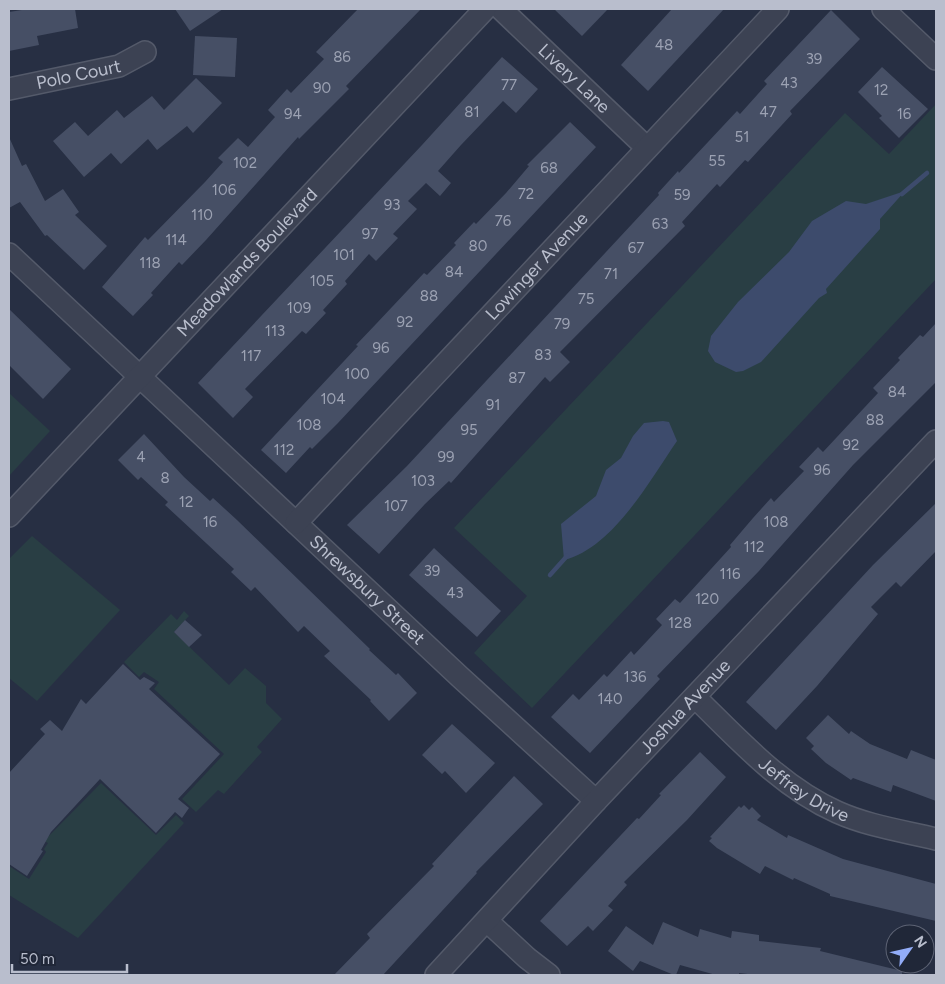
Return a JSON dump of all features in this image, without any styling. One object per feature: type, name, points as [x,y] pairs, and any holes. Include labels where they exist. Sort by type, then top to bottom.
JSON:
[{"type":"street","name":"Meadowlands Boulevard","points":[[9,516],[484,9]]},
{"type":"street","name":"Livery Lane","points":[[501,9],[647,148]]},
{"type":"street","name":"Lowinger Avenue","points":[[296,523],[778,9]]},
{"type":"street","points":[[883,9],[936,59]]},
{"type":"street","name":"Polo Court","points":[[9,89],[119,66],[145,52]]},
{"type":"street","name":"Shrewsbury Street","points":[[9,254],[596,801]]},
{"type":"street","name":"Joshua Avenue","points":[[436,975],[596,801],[936,441]]},
{"type":"street","name":"Jeffrey Drive","points":[[695,697],[776,774],[816,801],[837,812],[874,825],[936,839]]},
{"type":"street","points":[[487,921],[527,958],[549,975]]},
{"type":"green space","points":[[936,104],[936,279],[532,708],[474,653],[527,596],[454,528],[845,113],[889,154]]},
{"type":"green space","points":[[9,393],[50,431],[9,476]]},
{"type":"green space","points":[[32,536],[120,610],[37,701],[9,678],[9,559]]},
{"type":"green space","points":[[184,611],[189,616],[174,632],[229,685],[245,668],[266,686],[266,703],[282,719],[257,747],[262,752],[224,794],[218,790],[196,812],[182,799],[224,754],[154,689],[159,682],[144,672],[139,677],[124,662],[171,614],[177,620]]},
{"type":"green space","points":[[101,783],[156,835],[176,815],[184,823],[78,938],[9,895],[9,866],[29,879],[46,852],[44,849],[48,843],[44,841]]},
{"type":"water","points":[[905,191],[880,219],[880,229],[826,289],[827,293],[819,298],[761,362],[743,371],[736,372],[715,362],[708,351],[711,336],[738,302],[789,252],[812,221],[846,201],[866,204]]},
{"type":"water","points":[[669,422],[677,441],[642,493],[629,511],[599,542],[582,553],[564,560],[561,524],[596,496],[606,470],[621,458],[633,436],[644,423]]},
{"type":"building","points":[[28,9],[75,9],[78,28],[37,36],[39,45],[9,51],[9,12]]},
{"type":"building","points":[[175,9],[223,9],[190,31]]},
{"type":"building","points":[[358,9],[421,9],[346,86],[349,89],[299,139],[298,137],[206,240],[182,265],[179,262],[151,293],[153,295],[133,316],[102,287],[145,237],[148,240],[205,182],[223,162],[218,158],[238,138],[248,147],[275,117],[268,110],[287,89],[291,93],[324,59],[316,52]]},
{"type":"building","points":[[554,9],[608,9],[582,36]]},
{"type":"building","points":[[672,9],[724,9],[648,91],[621,65]]},
{"type":"building","points":[[831,10],[860,39],[790,111],[792,114],[748,162],[745,160],[720,187],[717,184],[682,222],[685,226],[560,352],[570,362],[550,382],[545,377],[451,483],[449,481],[425,504],[379,554],[347,525],[407,466],[659,195],[658,193],[678,171],[679,173],[737,111],[740,114],[767,84],[764,81]]},
{"type":"building","points":[[195,36],[237,38],[235,77],[193,75]]},
{"type":"building","points":[[502,57],[538,89],[516,113],[503,101],[461,145],[438,171],[451,183],[440,196],[426,183],[408,201],[417,209],[393,234],[398,238],[376,261],[369,254],[345,281],[347,284],[323,310],[326,313],[306,334],[302,331],[245,389],[253,397],[233,418],[198,383],[422,145]]},
{"type":"building","points":[[882,67],[928,109],[899,138],[879,118],[882,116],[858,92]]},
{"type":"building","points":[[196,78],[222,103],[193,133],[187,126],[157,150],[148,139],[121,164],[111,153],[84,177],[53,141],[75,122],[88,136],[117,110],[124,118],[152,96],[164,110]]},
{"type":"building","points":[[570,122],[596,147],[338,423],[312,449],[310,447],[286,473],[261,450],[358,346],[356,345],[424,273],[427,275],[456,245],[454,243],[474,222],[476,224],[506,193],[529,166],[527,165]]},
{"type":"building","points":[[9,137],[22,166],[26,164],[45,201],[63,189],[79,212],[75,215],[107,246],[84,270],[47,235],[45,236],[20,202],[9,208]]},
{"type":"building","points":[[9,309],[71,369],[43,399],[9,365]]},
{"type":"building","points":[[936,323],[936,382],[853,465],[759,571],[657,676],[660,679],[590,753],[551,717],[573,694],[579,700],[604,674],[607,677],[631,651],[634,655],[662,625],[656,619],[675,599],[680,603],[731,547],[730,545],[771,498],[774,502],[804,471],[799,467],[818,447],[823,452],[878,393],[873,388],[900,360],[898,358],[920,335],[923,337]]},
{"type":"building","points":[[144,434],[184,477],[210,501],[213,498],[237,520],[369,650],[396,675],[398,673],[417,693],[389,721],[371,700],[324,656],[330,651],[304,626],[298,632],[255,587],[251,591],[231,572],[234,569],[165,505],[168,502],[141,477],[138,480],[118,460]]},
{"type":"building","points":[[936,503],[936,551],[901,587],[896,582],[871,607],[878,614],[817,686],[776,730],[746,702],[873,565]]},
{"type":"building","points":[[434,548],[501,611],[477,637],[409,575]]},
{"type":"building","points":[[185,620],[202,635],[189,647],[174,632]]},
{"type":"building","points":[[123,664],[140,680],[144,677],[155,683],[149,689],[220,754],[178,799],[189,808],[182,818],[175,812],[156,833],[100,779],[51,832],[41,850],[43,851],[27,876],[9,864],[9,773],[45,734],[40,729],[50,720],[62,731],[81,699],[86,704]]},
{"type":"building","points":[[828,715],[849,734],[851,731],[870,744],[907,759],[911,750],[936,760],[936,801],[893,785],[891,792],[853,778],[851,780],[826,763],[811,749],[814,746],[806,738]]},
{"type":"building","points":[[452,724],[495,763],[466,793],[445,771],[442,774],[422,755]]},
{"type":"building","points":[[700,752],[726,777],[687,820],[624,882],[627,885],[608,906],[613,910],[593,931],[588,926],[567,946],[540,921],[637,818],[639,819],[661,795],[659,794]]},
{"type":"building","points":[[514,776],[543,804],[476,872],[383,975],[334,975],[370,938],[367,934],[434,866],[432,864]]},
{"type":"building","points":[[744,805],[749,810],[752,807],[761,816],[757,820],[787,838],[788,835],[843,859],[936,884],[936,921],[830,896],[830,894],[794,878],[793,880],[765,866],[760,874],[717,848],[709,841],[712,838],[710,837],[739,806],[741,808]]},
{"type":"building","points":[[663,922],[698,937],[700,929],[731,938],[732,931],[759,935],[759,941],[821,948],[820,951],[885,967],[885,974],[902,975],[756,975],[739,973],[739,975],[716,975],[680,965],[676,975],[674,975],[640,961],[633,971],[608,951],[626,926],[653,945]]},
{"type":"waterway","points":[[902,194],[927,173]]},
{"type":"waterway","points":[[550,575],[567,556]]}]
